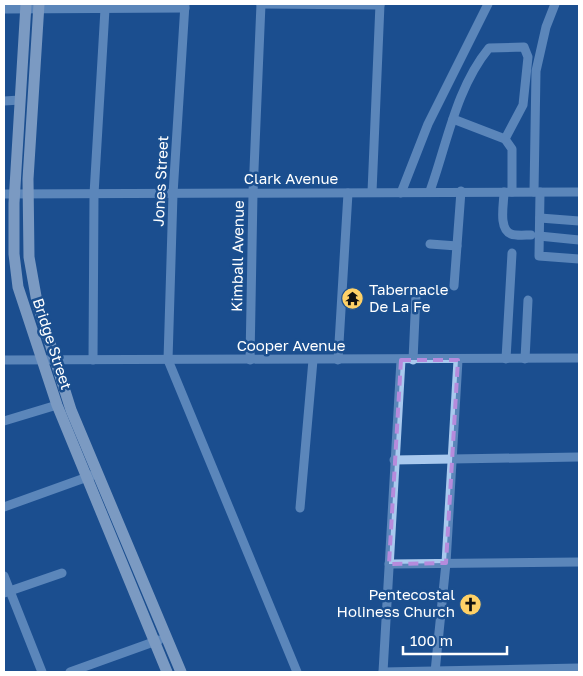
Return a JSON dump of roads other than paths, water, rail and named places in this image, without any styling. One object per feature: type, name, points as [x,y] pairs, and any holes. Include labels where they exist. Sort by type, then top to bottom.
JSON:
[{"type":"main road","name":"Bridge Street","points":[[26,6],[20,100],[9,194],[18,287],[57,404],[92,476],[181,672]]},
{"type":"main road","name":"Bridge Street","points":[[39,6],[28,193],[31,266],[36,302],[92,476],[167,672]]},
{"type":"street","points":[[261,4],[380,5],[372,192]]},
{"type":"street","name":"Kimball Avenue","points":[[250,360],[253,193],[261,4]]},
{"type":"street","points":[[401,193],[428,124],[488,4]]},
{"type":"street","points":[[555,4],[546,27],[536,71],[537,192],[540,218],[535,236],[539,256],[579,259]]},
{"type":"street","points":[[4,8],[39,6],[105,9],[185,6]]},
{"type":"street","name":"Jones Street","points":[[168,360],[173,194],[185,6]]},
{"type":"street","points":[[93,360],[94,194],[105,9]]},
{"type":"street","points":[[430,191],[444,154],[453,119],[479,60],[489,48],[524,47],[528,57],[523,105],[506,139]]},
{"type":"street","points":[[4,101],[20,100]]},
{"type":"street","points":[[453,119],[506,139],[512,149],[504,225],[506,230],[511,234],[579,240]]},
{"type":"street","name":"Clark Avenue","points":[[9,194],[401,193],[430,191],[579,192]]},
{"type":"street","points":[[454,286],[461,192]]},
{"type":"street","points":[[338,360],[348,193]]},
{"type":"street","points":[[540,218],[579,221]]},
{"type":"street","points":[[430,244],[457,246]]},
{"type":"street","points":[[506,359],[512,253]]},
{"type":"street","points":[[413,360],[416,294]]},
{"type":"street","points":[[524,359],[528,300]]},
{"type":"street","name":"Cooper Avenue","points":[[4,360],[458,360],[579,358]]},
{"type":"street","points":[[168,360],[297,672]]},
{"type":"street","points":[[300,508],[314,360]]},
{"type":"street","points":[[401,360],[383,672],[579,668]]},
{"type":"street","points":[[435,672],[446,563],[458,360]]},
{"type":"street","points":[[4,421],[57,404]]},
{"type":"street","points":[[394,460],[579,457]]},
{"type":"street","points":[[4,507],[92,476]]},
{"type":"street","points":[[389,564],[579,562]]},
{"type":"street","points":[[7,592],[62,573]]},
{"type":"street","points":[[4,576],[7,592],[42,672]]},
{"type":"street","points":[[70,672],[166,637]]},
{"type":"place","name":"Tabernacle De La Fe","points":[[353,299]]},
{"type":"place","name":"Pentecostal Holiness Church","points":[[471,604]]}]
